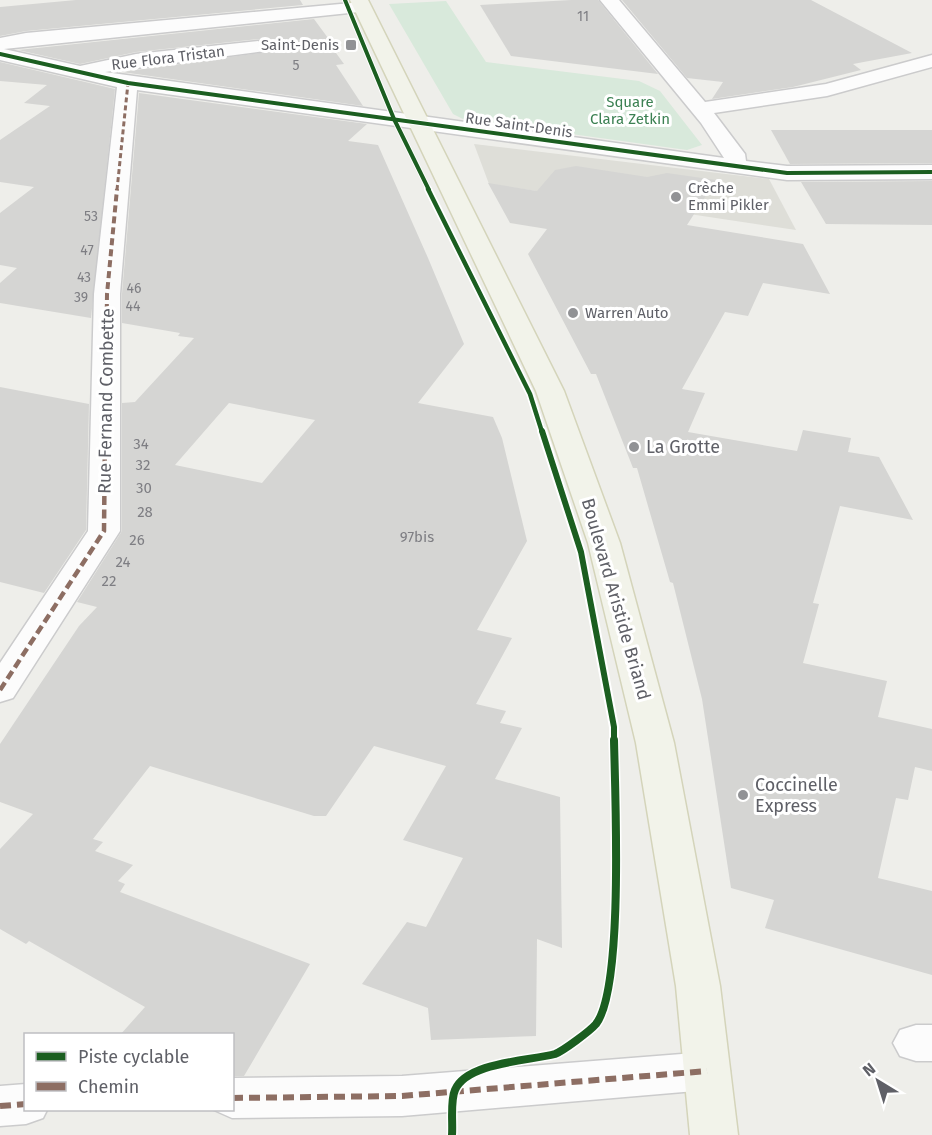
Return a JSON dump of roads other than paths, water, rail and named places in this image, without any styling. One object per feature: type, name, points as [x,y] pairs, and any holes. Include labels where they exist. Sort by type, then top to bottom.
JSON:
[{"type":"main road","name":"Boulevard Aristide Briand","points":[[361,3],[550,390],[604,543],[655,743],[698,986],[714,1135]]},
{"type":"street","points":[[609,0],[700,109],[734,154],[736,166]]},
{"type":"street","points":[[0,44],[158,17],[361,3]]},
{"type":"street","name":"Rue Flora Tristan","points":[[78,71],[135,60],[258,47]]},
{"type":"street","name":"Rue Saint-Denis","points":[[0,54],[128,83],[787,173],[932,172]]},
{"type":"street","points":[[700,109],[827,90],[932,61]]},
{"type":"street","name":"Rue Fernand Combette","points":[[0,690],[104,531],[107,294],[128,83]]},
{"type":"street","points":[[234,1098],[402,1096],[707,1071]]},
{"type":"street","points":[[0,1106],[24,1104]]},
{"type":"place","name":"Saint-Denis","points":[[351,45]]},
{"type":"place","name":"Crèche Emmi Pikler","points":[[676,197]]},
{"type":"place","name":"Warren Auto","points":[[573,313]]},
{"type":"place","name":"La Grotte","points":[[634,447]]},
{"type":"place","name":"Coccinelle Express","points":[[743,795]]},
{"type":"park label","name":"Square Clara Zetkin","points":[[630,110]]}]
